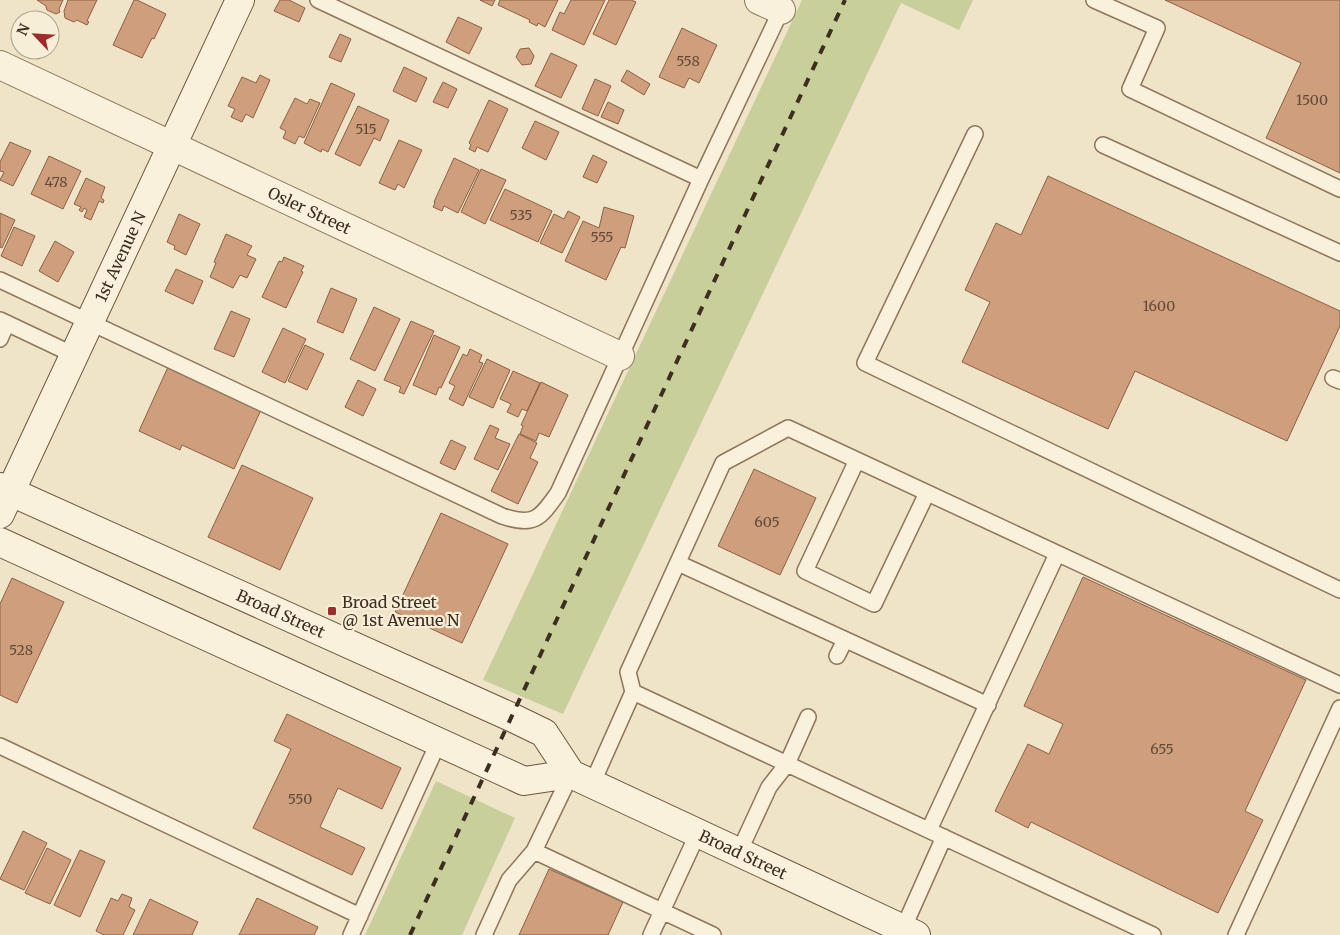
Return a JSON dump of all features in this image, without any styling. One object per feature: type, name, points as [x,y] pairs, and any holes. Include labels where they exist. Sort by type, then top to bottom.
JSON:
[{"type":"main road","name":"1st Avenue N","points":[[3,498],[74,355],[240,0]]},
{"type":"main road","name":"Osler Street","points":[[0,65],[620,356]]},
{"type":"main road","name":"Broad Street","points":[[3,498],[512,716],[544,733],[581,779],[739,852],[906,933]]},
{"type":"main road","points":[[0,542],[524,781],[581,779]]},
{"type":"lane","points":[[318,0],[701,179]]},
{"type":"lane","points":[[1094,0],[1157,28],[1130,88],[1340,189]]},
{"type":"lane","points":[[0,280],[484,508],[517,521],[530,521],[543,514],[558,493],[701,179],[775,3]]},
{"type":"lane","points":[[975,134],[865,363],[1340,590]]},
{"type":"lane","points":[[1103,144],[1340,253]]},
{"type":"lane","points":[[0,339],[4,322],[74,355]]},
{"type":"lane","points":[[484,935],[509,880],[534,851],[581,779],[633,692],[628,672],[724,463],[788,428],[1340,686]]},
{"type":"lane","points":[[858,460],[805,572],[874,604],[927,493]]},
{"type":"lane","points":[[929,830],[1058,554]]},
{"type":"lane","points":[[678,564],[988,705]]},
{"type":"lane","points":[[837,656],[845,640]]},
{"type":"lane","points":[[633,692],[1153,935]]},
{"type":"lane","points":[[1236,935],[1340,708]]},
{"type":"lane","points":[[739,852],[769,787],[786,764],[808,717]]},
{"type":"lane","points":[[351,935],[439,741]]},
{"type":"lane","points":[[0,746],[360,916]]},
{"type":"lane","points":[[652,935],[698,833]]},
{"type":"lane","points":[[906,933],[944,837]]},
{"type":"lane","points":[[534,851],[713,935]]},
{"type":"green space","points":[[802,0],[973,0],[959,30],[901,3],[563,714],[483,680]]},
{"type":"green space","points":[[436,781],[515,818],[462,935],[365,935]]},
{"type":"building","points":[[37,0],[63,0],[59,10],[47,10],[46,6]]},
{"type":"building","points":[[68,0],[97,0],[87,25],[77,20],[74,22],[65,18],[64,11]]},
{"type":"building","points":[[134,0],[166,14],[142,58],[113,45]]},
{"type":"building","points":[[280,0],[289,0],[305,8],[299,22],[274,11]]},
{"type":"building","points":[[480,0],[495,0],[492,6]]},
{"type":"building","points":[[500,0],[558,0],[545,27],[538,23],[537,26],[529,22],[530,20],[498,5]]},
{"type":"building","points":[[571,0],[605,0],[584,45],[552,30],[560,12],[564,14]]},
{"type":"building","points":[[609,0],[631,0],[636,2],[616,45],[593,34]]},
{"type":"building","points":[[1165,0],[1340,0],[1340,173],[1266,138],[1301,63]]},
{"type":"building","points":[[458,17],[482,28],[469,54],[446,42]]},
{"type":"building","points":[[682,28],[717,45],[699,83],[689,78],[684,88],[659,77]]},
{"type":"building","points":[[340,34],[351,39],[341,62],[329,57]]},
{"type":"building","points":[[529,48],[534,56],[531,64],[522,65],[516,57],[520,49]]},
{"type":"building","points":[[551,53],[577,65],[561,98],[535,86]]},
{"type":"building","points":[[404,67],[427,78],[416,102],[393,91]]},
{"type":"building","points":[[627,70],[650,84],[644,95],[621,81]]},
{"type":"building","points":[[260,75],[270,80],[253,118],[246,114],[242,122],[231,117],[235,109],[228,106],[242,77],[256,83]]},
{"type":"building","points":[[595,79],[611,86],[598,116],[582,109]]},
{"type":"building","points":[[443,82],[457,89],[448,108],[433,102]]},
{"type":"building","points":[[331,83],[355,94],[328,152],[322,149],[321,152],[304,143]]},
{"type":"building","points":[[295,98],[307,104],[310,99],[320,103],[304,138],[299,136],[295,144],[283,138],[286,131],[280,128]]},
{"type":"building","points":[[489,100],[508,109],[488,152],[477,147],[475,152],[469,149],[471,145],[469,143]]},
{"type":"building","points":[[608,102],[624,110],[618,124],[601,117]]},
{"type":"building","points":[[358,106],[389,120],[380,141],[374,138],[360,166],[335,154]]},
{"type":"building","points":[[535,121],[559,132],[546,160],[522,148]]},
{"type":"building","points":[[399,140],[422,150],[404,188],[398,184],[395,190],[379,183]]},
{"type":"building","points":[[10,142],[31,151],[13,186],[0,180],[4,172],[0,171],[0,162]]},
{"type":"building","points":[[593,155],[607,162],[597,183],[583,177]]},
{"type":"building","points":[[49,156],[81,171],[63,209],[31,194]]},
{"type":"building","points":[[454,158],[479,170],[458,213],[444,206],[442,211],[433,207]]},
{"type":"building","points":[[481,169],[506,180],[485,224],[461,212]]},
{"type":"building","points":[[1048,176],[1340,311],[1340,326],[1287,441],[1135,371],[1108,429],[962,362],[990,302],[965,290],[996,223],[1021,235]]},
{"type":"building","points":[[86,178],[105,187],[101,198],[104,200],[103,203],[99,201],[91,220],[84,217],[87,210],[84,208],[82,212],[79,210],[81,207],[74,204]]},
{"type":"building","points":[[505,189],[552,211],[538,242],[490,220]]},
{"type":"building","points":[[604,207],[634,216],[625,248],[621,247],[606,280],[565,261],[583,221],[599,228]]},
{"type":"building","points":[[568,211],[580,217],[562,253],[540,243],[554,214],[564,219]]},
{"type":"building","points":[[0,213],[15,220],[2,248],[0,247]]},
{"type":"building","points":[[179,214],[200,224],[186,255],[174,249],[175,246],[167,242]]},
{"type":"building","points":[[14,227],[35,236],[22,266],[1,256]]},
{"type":"building","points":[[226,234],[252,246],[247,255],[256,259],[247,278],[240,275],[233,288],[210,277]]},
{"type":"building","points":[[55,241],[74,252],[58,282],[39,271]]},
{"type":"building","points":[[284,257],[304,266],[286,308],[262,297],[279,261],[282,262]]},
{"type":"building","points":[[176,269],[203,281],[193,304],[165,291]]},
{"type":"building","points":[[331,288],[357,299],[343,333],[317,322]]},
{"type":"building","points":[[374,307],[400,319],[375,371],[350,359]]},
{"type":"building","points":[[231,311],[250,319],[234,357],[214,349]]},
{"type":"building","points":[[411,321],[434,331],[404,394],[399,392],[401,387],[384,380]]},
{"type":"building","points":[[283,328],[306,339],[285,383],[262,372]]},
{"type":"building","points":[[434,335],[460,347],[436,395],[413,385]]},
{"type":"building","points":[[305,345],[324,354],[307,390],[288,381]]},
{"type":"building","points":[[470,349],[482,355],[479,362],[483,363],[463,406],[449,399],[455,386],[449,383],[463,354],[467,356]]},
{"type":"building","points":[[487,359],[510,370],[493,408],[469,397]]},
{"type":"building","points":[[168,367],[261,410],[234,469],[182,445],[180,450],[139,431]]},
{"type":"building","points":[[513,371],[540,383],[527,411],[522,409],[518,417],[507,412],[511,404],[500,399]]},
{"type":"building","points":[[358,380],[376,389],[363,416],[345,407]]},
{"type":"building","points":[[541,382],[568,395],[549,437],[539,433],[536,441],[520,434],[523,426],[521,425]]},
{"type":"building","points":[[490,425],[499,429],[495,438],[510,444],[498,470],[474,459]]},
{"type":"building","points":[[519,434],[537,443],[530,458],[538,462],[518,504],[491,491]]},
{"type":"building","points":[[451,440],[466,447],[455,470],[440,463]]},
{"type":"building","points":[[242,465],[313,498],[280,570],[208,537]]},
{"type":"building","points":[[754,469],[816,498],[780,575],[718,546]]},
{"type":"building","points":[[441,513],[508,544],[462,643],[395,612]]},
{"type":"building","points":[[1083,577],[1306,680],[1245,811],[1263,820],[1218,913],[1031,822],[1028,828],[995,811],[1028,744],[1049,754],[1063,724],[1024,706]]},
{"type":"building","points":[[12,578],[64,602],[17,703],[0,695],[0,604]]},
{"type":"building","points":[[287,714],[401,768],[382,809],[338,788],[320,827],[365,848],[352,875],[253,828],[291,749],[274,741]]},
{"type":"building","points":[[23,831],[47,843],[24,890],[0,879]]},
{"type":"building","points":[[47,848],[71,860],[50,904],[25,893]]},
{"type":"building","points":[[80,850],[105,861],[80,917],[54,905]]},
{"type":"building","points":[[549,869],[623,902],[608,935],[519,935]]},
{"type":"building","points":[[122,894],[132,898],[129,907],[135,910],[123,935],[104,935],[96,931],[111,898],[118,901]]},
{"type":"building","points":[[257,898],[318,927],[314,935],[239,935]]},
{"type":"building","points":[[150,899],[198,922],[192,935],[133,935]]},
{"type":"railway","points":[[410,935],[845,0]]},
{"type":"place","name":"Broad Street @ 1st Avenue N","points":[[332,611]]}]
